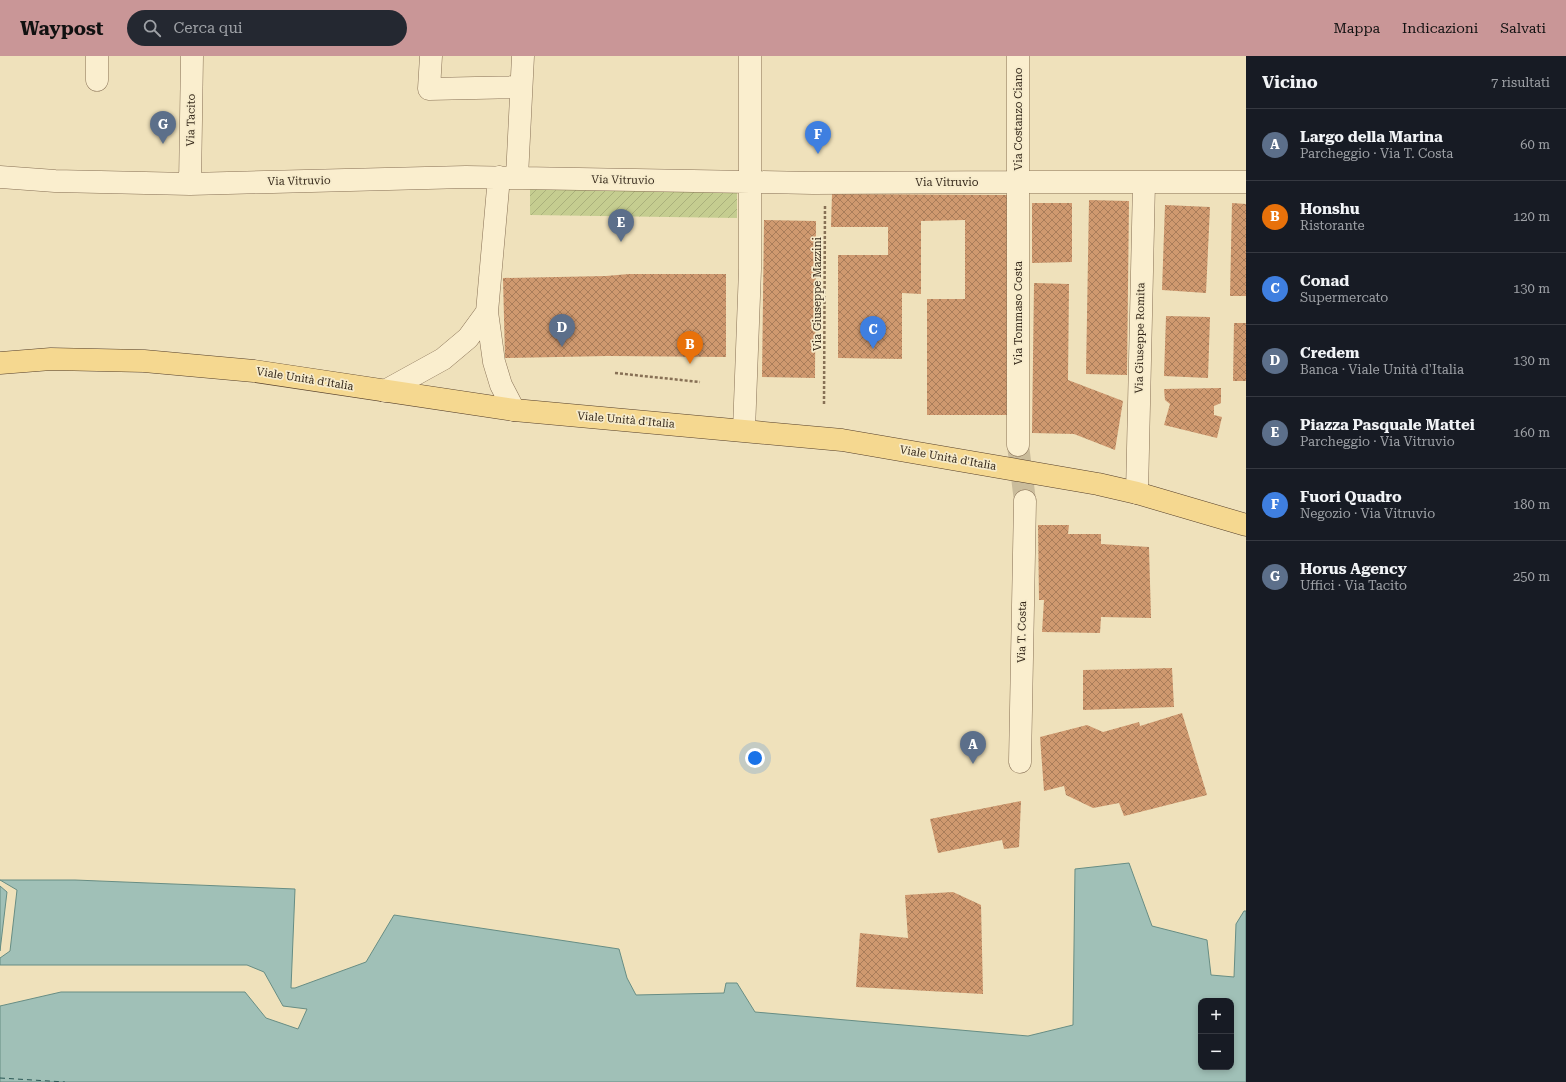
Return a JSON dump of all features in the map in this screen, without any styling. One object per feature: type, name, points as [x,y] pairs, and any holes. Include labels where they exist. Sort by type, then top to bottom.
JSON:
[{"type":"main road","name":"Viale Unità d'Italia","points":[[0,363],[51,359],[144,361],[254,371],[514,410],[842,440],[1090,483],[1137,493],[1246,525]]},
{"type":"street","points":[[97,56],[97,80]]},
{"type":"street","name":"Via Tacito","points":[[190,184],[192,56]]},
{"type":"street","points":[[431,56],[429,89],[521,88]]},
{"type":"street","points":[[514,410],[501,385],[494,362],[487,312],[521,88],[523,56]]},
{"type":"street","points":[[744,430],[750,269],[750,56]]},
{"type":"street","name":"Via Costanzo Ciano","points":[[1018,56],[1018,182]]},
{"type":"street","name":"Via Vitruvio","points":[[0,177],[190,184],[508,177],[825,183],[1246,182]]},
{"type":"street","name":"Via Tommaso Costa","points":[[1018,182],[1018,445]]},
{"type":"street","name":"Via Giuseppe Romita","points":[[1137,493],[1144,183]]},
{"type":"street","points":[[385,391],[444,359],[468,338],[487,312]]},
{"type":"street","name":"Via T. Costa","points":[[1020,762],[1025,501]]},
{"type":"path","name":"Via Giuseppe Mazzini","points":[[824,404],[825,183]]},
{"type":"path","points":[[615,373],[700,382]]},
{"type":"green space","points":[[530,189],[737,191],[737,218],[530,215]]},
{"type":"water","points":[[1129,863],[1152,926],[1207,940],[1211,975],[1234,977],[1236,924],[1244,911],[1246,911],[1246,1082],[0,1082],[0,1006],[61,992],[245,992],[266,1018],[298,1029],[307,1009],[283,1006],[264,972],[247,965],[0,965],[0,958],[10,951],[17,890],[0,880],[75,880],[295,889],[291,988],[295,988],[366,962],[394,915],[619,949],[627,978],[636,995],[724,993],[726,983],[737,983],[755,1012],[1028,1036],[1073,1025],[1075,869]]},
{"type":"water","points":[[0,886],[7,892],[0,951]]},
{"type":"building","points":[[832,194],[1007,195],[1007,415],[927,415],[927,299],[965,299],[965,220],[921,221],[921,294],[902,293],[902,359],[838,358],[838,255],[888,255],[888,227],[831,227]]},
{"type":"building","points":[[1089,200],[1129,201],[1127,375],[1086,374]]},
{"type":"building","points":[[1032,203],[1072,203],[1072,262],[1032,263]]},
{"type":"building","points":[[1232,203],[1246,204],[1246,296],[1230,296]]},
{"type":"building","points":[[1165,205],[1210,207],[1206,293],[1162,290]]},
{"type":"building","points":[[764,220],[816,221],[815,378],[762,377]]},
{"type":"building","points":[[629,274],[726,274],[726,357],[608,356],[505,358],[503,278],[606,276]]},
{"type":"building","points":[[1034,283],[1069,284],[1068,380],[1123,401],[1115,450],[1074,434],[1032,433]]},
{"type":"building","points":[[1166,316],[1210,317],[1208,378],[1164,376]]},
{"type":"building","points":[[1234,323],[1246,323],[1246,381],[1233,381]]},
{"type":"building","points":[[1221,388],[1221,403],[1214,406],[1214,415],[1222,417],[1217,438],[1164,425],[1170,404],[1165,400],[1164,389]]},
{"type":"building","points":[[1038,525],[1069,525],[1068,534],[1101,534],[1101,544],[1149,547],[1151,618],[1101,617],[1100,633],[1042,632],[1044,600],[1039,600]]},
{"type":"building","points":[[1172,668],[1174,707],[1083,710],[1083,670]]},
{"type":"building","points":[[1182,713],[1207,795],[1124,816],[1119,803],[1093,808],[1066,795],[1064,786],[1044,791],[1040,737],[1087,725],[1103,732],[1139,722],[1140,726]]},
{"type":"building","points":[[1021,801],[1019,847],[1004,849],[1002,840],[938,853],[930,819]]},
{"type":"building","points":[[953,892],[981,905],[983,994],[856,987],[860,933],[908,938],[905,895]]},
{"type":"ferry route","points":[[0,1078],[65,1082]]},
{"type":"tunnel","points":[[1018,445],[1025,501]]},
{"type":"place","name":"Horus Agency","points":[[163,144]]},
{"type":"place","name":"Fuori Quadro","points":[[818,154]]},
{"type":"place","name":"Piazza Pasquale Mattei","points":[[621,242]]},
{"type":"place","name":"Credem","points":[[562,347]]},
{"type":"place","name":"Conad","points":[[873,349]]},
{"type":"place","name":"Honshu","points":[[690,364]]},
{"type":"place","name":"Largo della Marina","points":[[973,764]]}]
